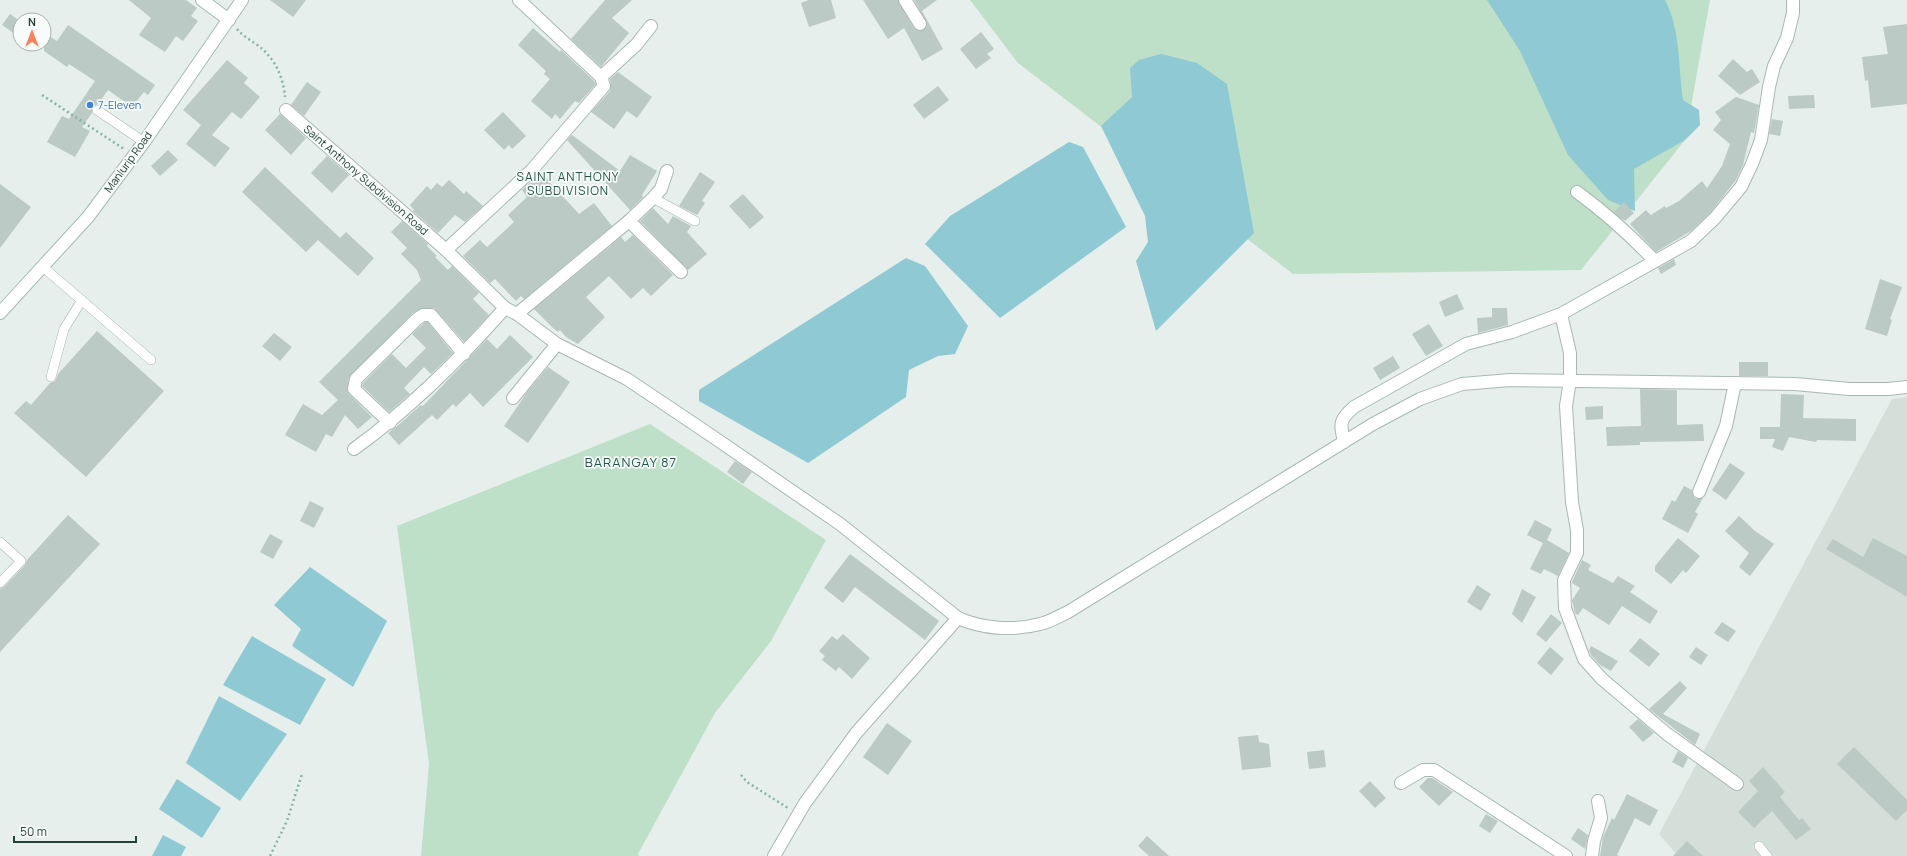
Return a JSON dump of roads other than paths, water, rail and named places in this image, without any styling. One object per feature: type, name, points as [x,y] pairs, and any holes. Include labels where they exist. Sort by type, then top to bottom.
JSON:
[{"type":"street","points":[[202,0],[230,20]]},
{"type":"street","name":"Manlurip Road","points":[[0,313],[88,217],[144,142],[230,20],[242,0]]},
{"type":"street","points":[[446,250],[531,171],[604,86],[601,76],[519,0]]},
{"type":"street","points":[[904,0],[920,24]]},
{"type":"street","points":[[1344,442],[1341,428],[1343,416],[1354,407],[1466,344],[1512,332],[1561,314],[1691,241],[1715,218],[1741,187],[1761,140],[1769,87],[1774,66],[1787,38],[1793,13],[1793,0]]},
{"type":"street","points":[[601,76],[636,45],[651,26]]},
{"type":"street","name":"Saint Anthony Subdivision Road","points":[[286,110],[446,250],[505,308],[516,314],[557,344],[627,379],[712,436],[840,524],[958,618],[972,624],[992,627],[1017,627],[1041,624],[1068,612],[1344,442],[1420,399],[1462,384],[1510,380],[1570,380],[1795,384],[1850,389],[1888,389],[1907,387]]},
{"type":"street","points":[[516,314],[629,221],[654,198],[661,189],[667,171]]},
{"type":"street","points":[[1577,192],[1631,236],[1655,261]]},
{"type":"street","points":[[629,221],[681,272]]},
{"type":"street","points":[[354,449],[390,423],[464,354],[505,308]]},
{"type":"street","points":[[1561,314],[1570,353],[1570,380],[1566,406],[1572,502],[1577,530],[1577,553],[1564,580],[1565,608],[1584,659],[1602,679],[1667,734],[1737,784]]},
{"type":"street","points":[[390,423],[354,389],[354,384],[356,379],[417,319],[423,315],[431,316],[464,354]]},
{"type":"street","points":[[512,398],[557,344]]},
{"type":"street","points":[[1699,492],[1726,426],[1735,383]]},
{"type":"street","points":[[774,856],[798,814],[856,732],[958,618]]},
{"type":"street","points":[[1401,783],[1423,770],[1434,770],[1566,856]]},
{"type":"street","points":[[1592,856],[1594,840],[1602,818],[1598,801]]},
{"type":"lane","points":[[97,110],[144,142]]},
{"type":"lane","points":[[654,198],[695,221]]},
{"type":"lane","points":[[43,267],[151,360]]},
{"type":"lane","points":[[51,377],[64,329],[82,300]]},
{"type":"lane","points":[[0,542],[21,561],[0,583]]},
{"type":"lane","points":[[1758,846],[1767,856]]},
{"type":"water","points":[[1487,0],[1665,0],[1674,24],[1683,100],[1699,110],[1700,125],[1685,140],[1634,169],[1635,211],[1608,200],[1568,155],[1520,51]]},
{"type":"water","points":[[1161,54],[1197,63],[1227,84],[1254,233],[1156,331],[1136,261],[1148,242],[1145,216],[1101,126],[1132,97],[1130,68],[1139,60]]},
{"type":"water","points":[[1069,142],[1083,147],[1126,227],[1000,318],[925,244],[950,216]]},
{"type":"water","points":[[906,258],[925,266],[968,326],[955,354],[938,356],[909,370],[906,397],[808,463],[699,401],[699,390]]},
{"type":"water","points":[[310,567],[387,621],[353,687],[292,646],[301,629],[274,605]]},
{"type":"water","points":[[252,636],[326,679],[300,725],[223,685]]},
{"type":"water","points":[[219,696],[287,734],[240,801],[186,763]]},
{"type":"water","points":[[177,779],[221,808],[202,838],[159,809]]},
{"type":"water","points":[[163,835],[186,847],[181,856],[152,856]]},
{"type":"place","name":"7-Eleven","points":[[90,105]]},
{"type":"district","name":"SAINT ANTHONY SUBDIVISION","points":[[568,184]]},
{"type":"district","name":"BARANGAY 87","points":[[631,462]]}]
